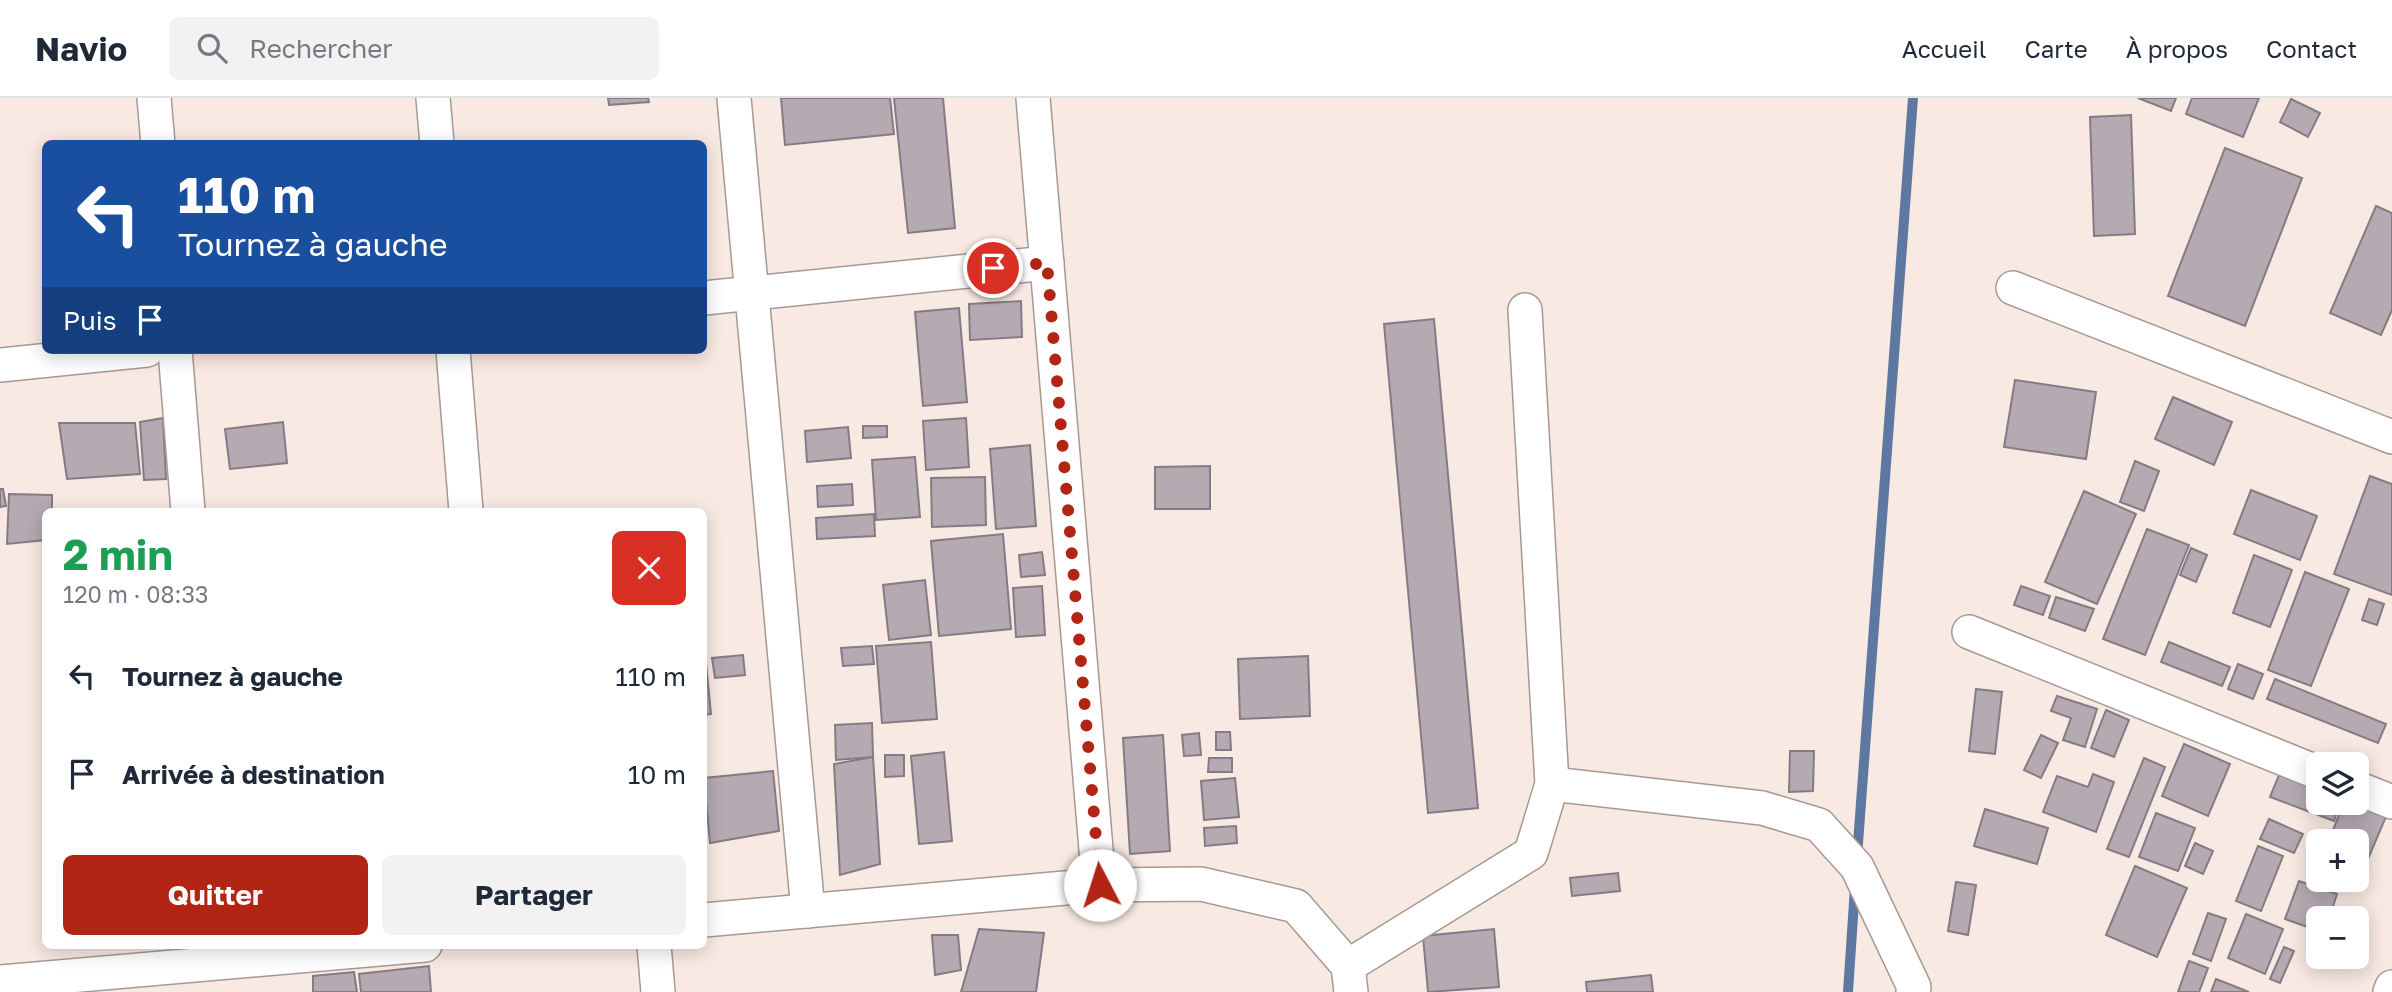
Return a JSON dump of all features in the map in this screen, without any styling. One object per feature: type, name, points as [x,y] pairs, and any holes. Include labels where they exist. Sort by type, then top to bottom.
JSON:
[{"type":"street","points":[[154,98],[158,140]]},
{"type":"street","points":[[433,98],[437,140]]},
{"type":"street","points":[[734,98],[808,911]]},
{"type":"street","points":[[1033,98],[1100,885]]},
{"type":"street","points":[[707,298],[1047,263]]},
{"type":"street","points":[[2013,288],[2392,437]]},
{"type":"street","points":[[707,920],[1100,885],[1202,884],[1296,906],[1350,979],[1531,853],[1552,784],[1525,310]]},
{"type":"street","points":[[0,365],[108,354]]},
{"type":"street","points":[[175,354],[188,508]]},
{"type":"street","points":[[453,354],[466,508]]},
{"type":"street","points":[[1969,632],[2306,768]]},
{"type":"street","points":[[1552,784],[1762,808],[1819,825],[1857,867],[1918,990]]},
{"type":"street","points":[[2369,793],[2392,802]]},
{"type":"street","points":[[0,982],[226,954],[337,949]]},
{"type":"street","points":[[654,949],[659,992]]},
{"type":"street","points":[[2390,992],[2392,987]]},
{"type":"building","points":[[608,98],[648,98],[649,102],[609,105]]},
{"type":"building","points":[[781,98],[890,98],[894,134],[785,145]]},
{"type":"building","points":[[894,98],[943,98],[955,228],[908,233]]},
{"type":"building","points":[[2138,98],[2176,98],[2171,111]]},
{"type":"building","points":[[2192,98],[2259,98],[2243,137],[2186,114]]},
{"type":"building","points":[[2291,99],[2320,113],[2308,137],[2280,122]]},
{"type":"building","points":[[2131,115],[2135,234],[2094,236],[2090,117]]},
{"type":"building","points":[[2225,148],[2302,178],[2245,326],[2168,296]]},
{"type":"building","points":[[2376,206],[2392,213],[2392,310],[2381,335],[2330,313]]},
{"type":"building","points":[[1021,301],[1022,337],[970,340],[969,304]]},
{"type":"building","points":[[959,308],[967,402],[923,406],[915,312]]},
{"type":"building","points":[[1434,319],[1478,808],[1428,813],[1384,324]]},
{"type":"building","points":[[2015,380],[2096,392],[2086,459],[2004,447]]},
{"type":"building","points":[[2173,397],[2232,422],[2214,465],[2155,439]]},
{"type":"building","points":[[163,418],[166,479],[144,480],[140,422]]},
{"type":"building","points":[[966,418],[969,467],[926,470],[923,421]]},
{"type":"building","points":[[283,422],[287,463],[230,469],[225,429]]},
{"type":"building","points":[[59,423],[135,423],[140,474],[67,479]]},
{"type":"building","points":[[863,426],[887,426],[887,437],[863,438]]},
{"type":"building","points":[[848,427],[851,458],[807,462],[805,431]]},
{"type":"building","points":[[1030,445],[1036,526],[996,529],[990,449]]},
{"type":"building","points":[[915,457],[920,517],[876,520],[872,460]]},
{"type":"building","points":[[2135,461],[2159,471],[2144,511],[2120,502]]},
{"type":"building","points":[[1210,466],[1210,509],[1155,509],[1155,467]]},
{"type":"building","points":[[2370,476],[2392,484],[2392,595],[2334,574]]},
{"type":"building","points":[[985,477],[986,525],[932,527],[931,478]]},
{"type":"building","points":[[852,484],[853,505],[818,507],[817,486]]},
{"type":"building","points":[[0,489],[3,489],[6,506],[0,507]]},
{"type":"building","points":[[2251,490],[2317,516],[2300,560],[2234,534]]},
{"type":"building","points":[[2084,491],[2136,514],[2097,604],[2045,582]]},
{"type":"building","points":[[9,494],[52,495],[52,508],[42,508],[42,540],[7,544]]},
{"type":"building","points":[[874,514],[875,536],[817,539],[816,518]]},
{"type":"building","points":[[2147,529],[2189,545],[2145,655],[2103,639]]},
{"type":"building","points":[[1003,534],[1011,629],[939,636],[931,541]]},
{"type":"building","points":[[2191,548],[2207,555],[2196,582],[2180,575]]},
{"type":"building","points":[[1042,552],[1045,575],[1021,577],[1019,555]]},
{"type":"building","points":[[2254,555],[2292,570],[2270,627],[2233,613]]},
{"type":"building","points":[[2305,572],[2349,589],[2311,686],[2268,670]]},
{"type":"building","points":[[925,580],[931,635],[889,640],[883,585]]},
{"type":"building","points":[[1042,586],[1045,635],[1016,637],[1013,588]]},
{"type":"building","points":[[2021,586],[2050,596],[2043,615],[2014,605]]},
{"type":"building","points":[[2056,597],[2094,609],[2085,631],[2049,618]]},
{"type":"building","points":[[2369,599],[2384,604],[2377,625],[2362,620]]},
{"type":"building","points":[[931,642],[937,719],[882,723],[876,646]]},
{"type":"building","points":[[2169,642],[2230,667],[2222,686],[2161,662]]},
{"type":"building","points":[[872,646],[874,664],[843,666],[841,648]]},
{"type":"building","points":[[743,655],[745,675],[715,678],[712,658]]},
{"type":"building","points":[[1308,656],[1310,716],[1240,719],[1238,659]]},
{"type":"building","points":[[2238,664],[2263,674],[2253,699],[2228,689]]},
{"type":"building","points":[[707,673],[711,714],[707,715]]},
{"type":"building","points":[[2275,679],[2386,724],[2378,743],[2267,699]]},
{"type":"building","points":[[1976,689],[2002,692],[1995,754],[1969,751]]},
{"type":"building","points":[[2057,696],[2097,709],[2085,747],[2063,740],[2071,718],[2051,711]]},
{"type":"building","points":[[2106,710],[2129,720],[2114,757],[2091,748]]},
{"type":"building","points":[[872,723],[873,757],[836,760],[835,725]]},
{"type":"building","points":[[1216,732],[1230,732],[1231,750],[1216,750]]},
{"type":"building","points":[[1199,733],[1201,755],[1184,756],[1182,735]]},
{"type":"building","points":[[1163,735],[1170,851],[1130,854],[1123,738]]},
{"type":"building","points":[[2041,735],[2058,743],[2041,778],[2024,770]]},
{"type":"building","points":[[2184,744],[2230,764],[2208,816],[2162,796]]},
{"type":"building","points":[[1790,751],[1814,751],[1813,791],[1789,792]]},
{"type":"building","points":[[944,752],[952,841],[919,844],[911,756]]},
{"type":"building","points":[[885,755],[904,755],[904,776],[885,777]]},
{"type":"building","points":[[873,757],[880,864],[840,875],[834,764]]},
{"type":"building","points":[[1209,758],[1232,758],[1232,772],[1208,772]]},
{"type":"building","points":[[2144,758],[2165,767],[2129,857],[2107,849]]},
{"type":"building","points":[[773,771],[779,831],[710,843],[707,778]]},
{"type":"building","points":[[2093,774],[2114,782],[2096,832],[2043,812],[2057,776],[2088,787]]},
{"type":"building","points":[[2279,775],[2306,785],[2306,810],[2270,797]]},
{"type":"building","points":[[1235,778],[1239,817],[1204,820],[1201,781]]},
{"type":"building","points":[[2369,806],[2388,812],[2369,857],[2369,829],[2333,829],[2339,815],[2369,815]]},
{"type":"building","points":[[1985,809],[2048,828],[2037,864],[1974,846]]},
{"type":"building","points":[[2156,813],[2195,828],[2178,871],[2139,857]]},
{"type":"building","points":[[2318,815],[2336,815],[2334,821]]},
{"type":"building","points":[[2269,819],[2303,834],[2294,853],[2260,839]]},
{"type":"building","points":[[1236,826],[1237,843],[1205,846],[1204,828]]},
{"type":"building","points":[[2195,843],[2213,851],[2203,874],[2185,866]]},
{"type":"building","points":[[2258,846],[2283,856],[2261,911],[2236,901]]},
{"type":"building","points":[[2135,866],[2187,888],[2157,957],[2106,935]]},
{"type":"building","points":[[1618,873],[1620,891],[1572,896],[1570,878]]},
{"type":"building","points":[[2299,881],[2306,883],[2306,892],[2337,894],[2333,906],[2306,906],[2306,926],[2285,919]]},
{"type":"building","points":[[1956,882],[1976,885],[1968,935],[1948,931]]},
{"type":"building","points":[[2208,913],[2226,919],[2211,961],[2193,954]]},
{"type":"building","points":[[2246,914],[2283,929],[2265,974],[2228,958]]},
{"type":"building","points":[[979,929],[1044,933],[1036,992],[961,992]]},
{"type":"building","points":[[1494,929],[1499,987],[1428,992],[1423,936]]},
{"type":"building","points":[[932,935],[958,935],[961,970],[935,975]]},
{"type":"building","points":[[2284,947],[2294,951],[2280,983],[2270,979]]},
{"type":"building","points":[[2189,961],[2208,968],[2199,992],[2178,992]]},
{"type":"building","points":[[429,966],[431,992],[361,992],[359,974]]},
{"type":"building","points":[[354,972],[357,992],[313,992],[313,976]]},
{"type":"building","points":[[1651,975],[1653,992],[1587,992],[1586,982]]},
{"type":"building","points":[[2216,979],[2249,992],[2211,992]]},
{"type":"waterway","points":[[1857,857],[1913,98]]},
{"type":"waterway","points":[[1848,992],[1855,887]]},
{"type":"route","points":[[993,268],[1047,263],[1100,885]]}]
